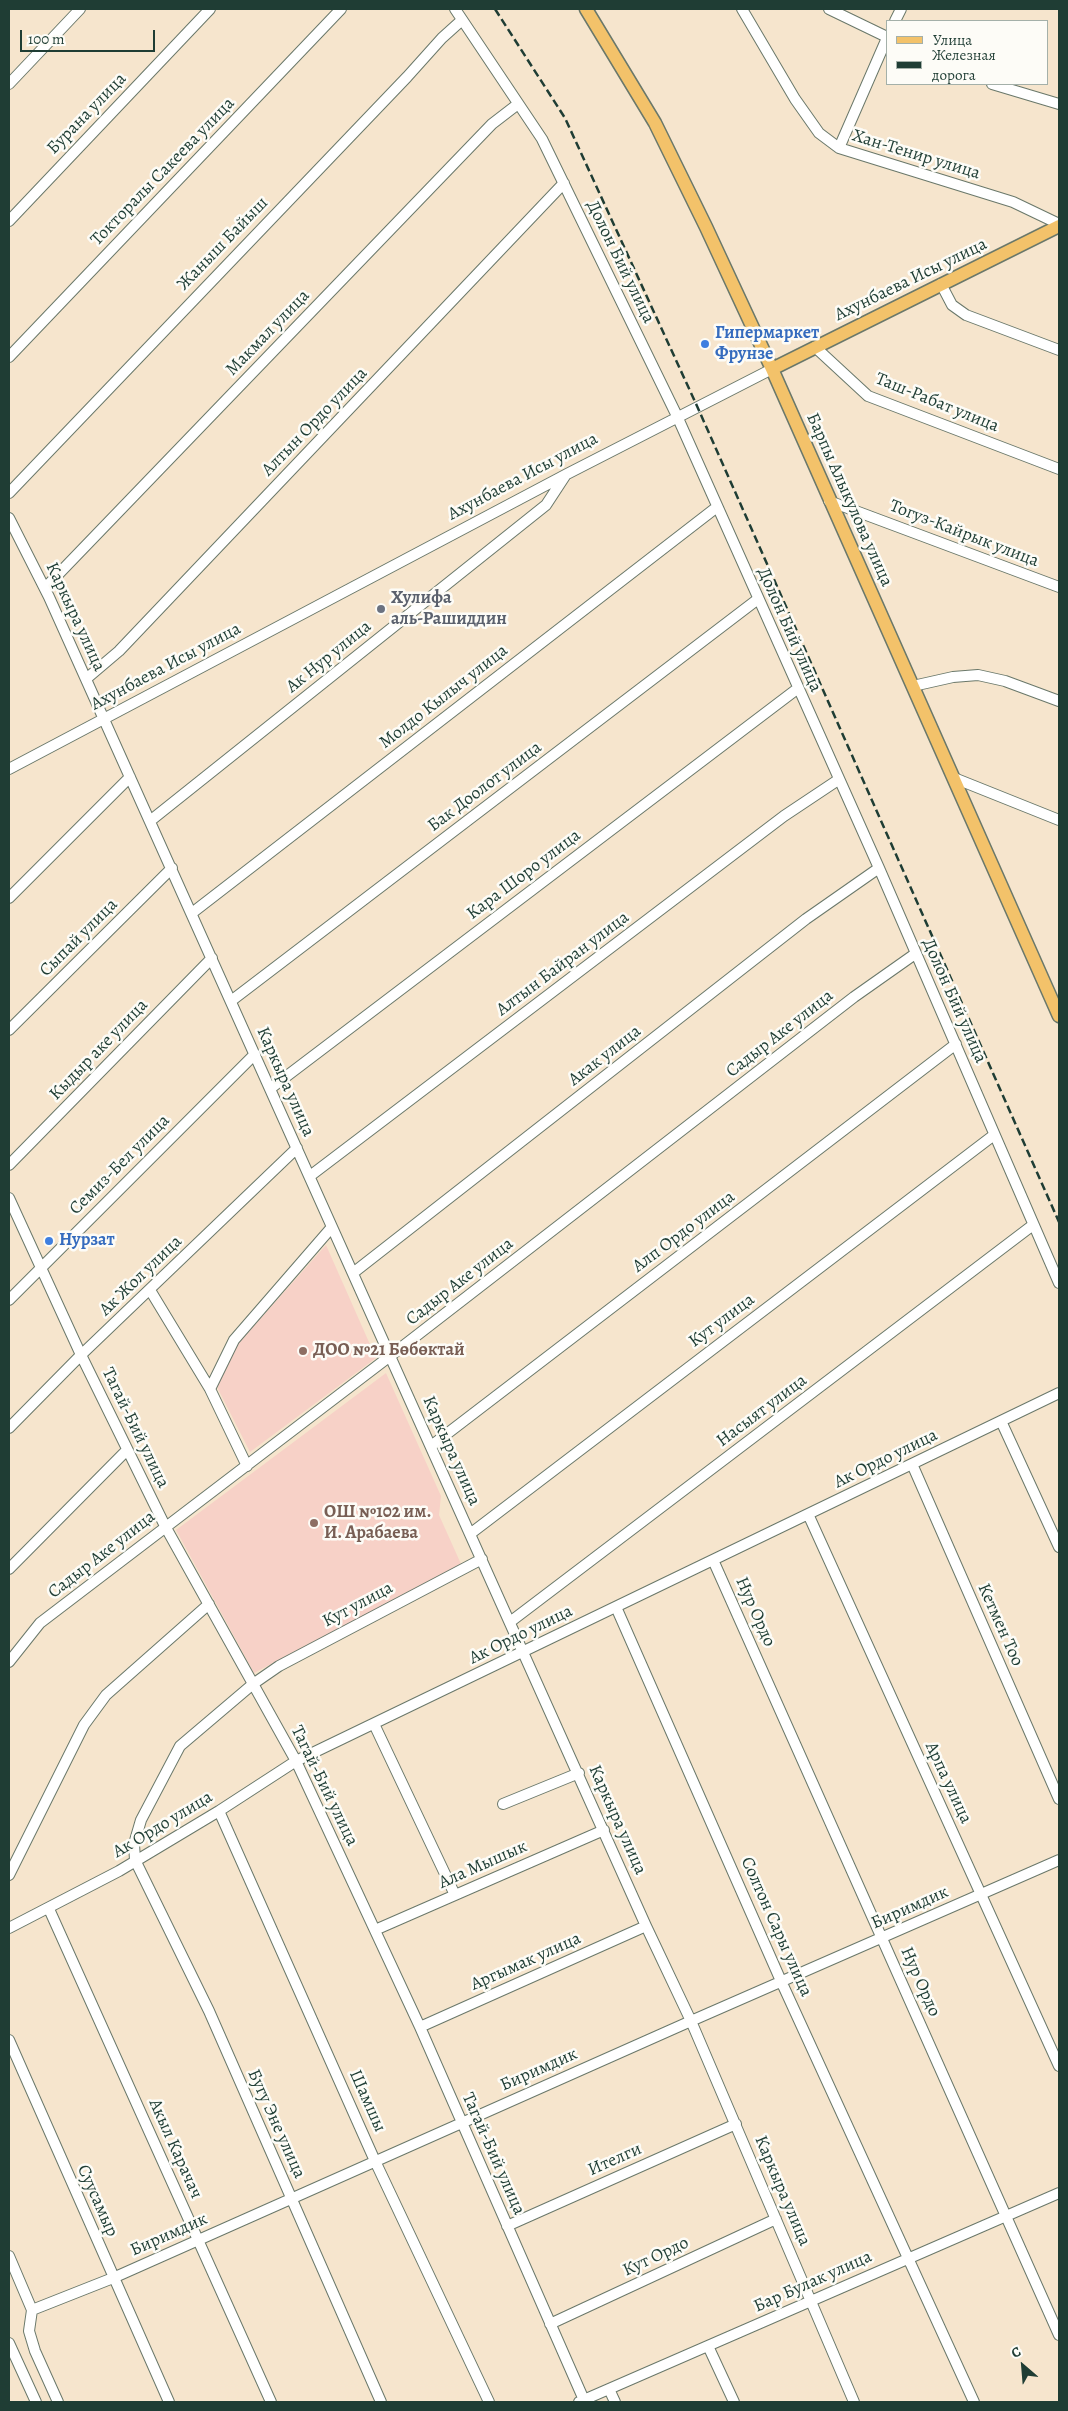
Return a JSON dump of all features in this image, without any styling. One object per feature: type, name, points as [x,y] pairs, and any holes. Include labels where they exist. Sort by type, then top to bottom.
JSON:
[{"type":"main road","name":"Барпы Алыкулова улица","points":[[586,9],[655,122],[698,209],[772,368],[1059,1016]]},
{"type":"main road","name":"Ахунбаева Исы улица","points":[[772,368],[1059,225]]},
{"type":"street","points":[[9,84],[80,9]]},
{"type":"street","name":"Бурана улица","points":[[9,221],[210,9]]},
{"type":"street","name":"Токторалы Сакеева улица","points":[[9,357],[341,9]]},
{"type":"street","name":"Долон Бий улица","points":[[455,9],[542,139],[677,416],[797,689],[879,868],[1059,1284]]},
{"type":"street","name":"Хан-Тенир улица","points":[[742,9],[795,99],[819,133],[838,148],[1013,202],[1059,225]]},
{"type":"street","points":[[829,9],[886,38]]},
{"type":"street","name":"Жаныш Байыш","points":[[9,492],[408,77],[442,38],[462,20]]},
{"type":"street","points":[[838,148],[886,40]]},
{"type":"street","points":[[995,85],[1059,104]]},
{"type":"street","name":"Макмал улица","points":[[45,588],[492,124],[518,104]]},
{"type":"street","name":"Алтын Ордо улица","points":[[86,679],[119,651],[564,183]]},
{"type":"street","points":[[941,284],[952,305],[966,315],[1059,350]]},
{"type":"street","name":"Таш-Рабат улица","points":[[815,347],[868,396],[1059,468]]},
{"type":"street","name":"Ахунбаева Исы улица","points":[[9,768],[104,720],[677,416],[772,368]]},
{"type":"street","name":"Ак Нур улица","points":[[150,821],[546,505],[567,474]]},
{"type":"street","name":"Тогуз-Кайрык улица","points":[[829,500],[1059,587]]},
{"type":"street","name":"Молдо Кылыч улица","points":[[192,913],[717,507]]},
{"type":"street","name":"Каркыра улица","points":[[9,518],[45,588],[172,868],[690,2021],[736,2124],[854,2402]]},
{"type":"street","name":"Бак Доолот улица","points":[[231,1001],[758,599]]},
{"type":"street","points":[[913,686],[953,677],[978,676],[1005,681],[1059,701]]},
{"type":"street","name":"Кара Шоро улица","points":[[271,1088],[797,689]]},
{"type":"street","points":[[9,898],[130,777]]},
{"type":"street","points":[[954,778],[1059,820]]},
{"type":"street","name":"Алтын Байран улица","points":[[310,1176],[784,816],[838,780]]},
{"type":"street","name":"Сыпай улица","points":[[9,1030],[172,868]]},
{"type":"street","name":"Акак улица","points":[[353,1273],[806,919],[879,868]]},
{"type":"street","name":"Садыр Аке улица","points":[[9,1662],[40,1623],[165,1526],[247,1466],[854,997],[915,954]]},
{"type":"street","name":"Кыдыр аке улица","points":[[9,1165],[212,958]]},
{"type":"street","name":"Алп Ордо улица","points":[[431,1446],[956,1044]]},
{"type":"street","name":"Семиз-Бел улица","points":[[9,1300],[255,1054]]},
{"type":"street","name":"Кут улица","points":[[470,1534],[994,1135]]},
{"type":"street","name":"Ак Жол улица","points":[[9,1428],[80,1355],[297,1148]]},
{"type":"street","name":"Тагай-Бий улица","points":[[9,1198],[80,1355],[165,1526],[296,1762],[420,2027],[582,2401]]},
{"type":"street","name":"Насыят улица","points":[[510,1622],[1033,1225]]},
{"type":"street","points":[[210,1389],[234,1340],[332,1227]]},
{"type":"street","points":[[150,1290],[210,1389],[247,1466]]},
{"type":"street","name":"Ак Ордо улица","points":[[9,1928],[49,1909],[135,1860],[219,1811],[296,1762],[1059,1393]]},
{"type":"street","points":[[1001,1421],[1059,1547]]},
{"type":"street","points":[[9,1569],[127,1450]]},
{"type":"street","name":"Кетмен Тоо","points":[[912,1464],[1059,1799]]},
{"type":"street","name":"Арпа улица","points":[[808,1514],[1059,2066]]},
{"type":"street","name":"Кут улица","points":[[135,1860],[134,1844],[141,1820],[180,1746],[253,1684],[279,1666],[482,1559]]},
{"type":"street","name":"Нур Ордо","points":[[713,1560],[1059,2335]]},
{"type":"street","points":[[9,1875],[84,1725],[106,1695],[209,1604]]},
{"type":"street","name":"Солтон Сары улица","points":[[616,1607],[781,1981],[974,2402]]},
{"type":"street","points":[[374,1724],[455,1895]]},
{"type":"street","points":[[503,1804],[578,1773]]},
{"type":"street","name":"Шамшы","points":[[219,1811],[375,2161],[489,2402]]},
{"type":"street","name":"Ала Мышык","points":[[375,1930],[604,1830]]},
{"type":"street","name":"Бугу Эне улица","points":[[135,1860],[209,2011],[381,2402]]},
{"type":"street","name":"Биримдик","points":[[32,2310],[113,2278],[461,2122],[1059,1860]]},
{"type":"street","name":"Акыл Карачач","points":[[49,1909],[271,2402]]},
{"type":"street","name":"Аргымак улица","points":[[420,2027],[646,1926]]},
{"type":"street","name":"Суусамыр","points":[[9,2040],[169,2402]]},
{"type":"street","name":"Ителги","points":[[507,2226],[736,2124]]},
{"type":"street","name":"Бар Булак улица","points":[[582,2401],[1059,2193]]},
{"type":"street","name":"Кут Ордо","points":[[550,2324],[776,2219]]},
{"type":"street","points":[[9,2256],[32,2310],[29,2331],[34,2351],[58,2402]]},
{"type":"street","points":[[9,2343],[36,2402]]},
{"type":"street","points":[[708,2346],[734,2402]]},
{"type":"street","points":[[609,2389],[615,2402]]},
{"type":"shaded area","name":"ДОО №21 Бөбөктай","points":[[326,1245],[376,1358],[250,1452],[217,1387],[237,1345]]},
{"type":"shaded area","name":"ОШ №102 им. И. Арабаева","points":[[386,1373],[441,1496],[439,1515],[461,1564],[254,1673],[176,1530]]},
{"type":"railway","points":[[495,9],[565,118],[697,406],[1059,1222]]},
{"type":"place","name":"Гипермаркет Фрунзе","points":[[705,344]]},
{"type":"place","name":"Хулифа аль-Рашиддин","points":[[381,609]]},
{"type":"place","name":"Нурзат","points":[[49,1241]]},
{"type":"place","name":"ДОО №21 Бөбөктай","points":[[303,1351]]},
{"type":"place","name":"ОШ №102 им. И. Арабаева","points":[[314,1523]]}]
